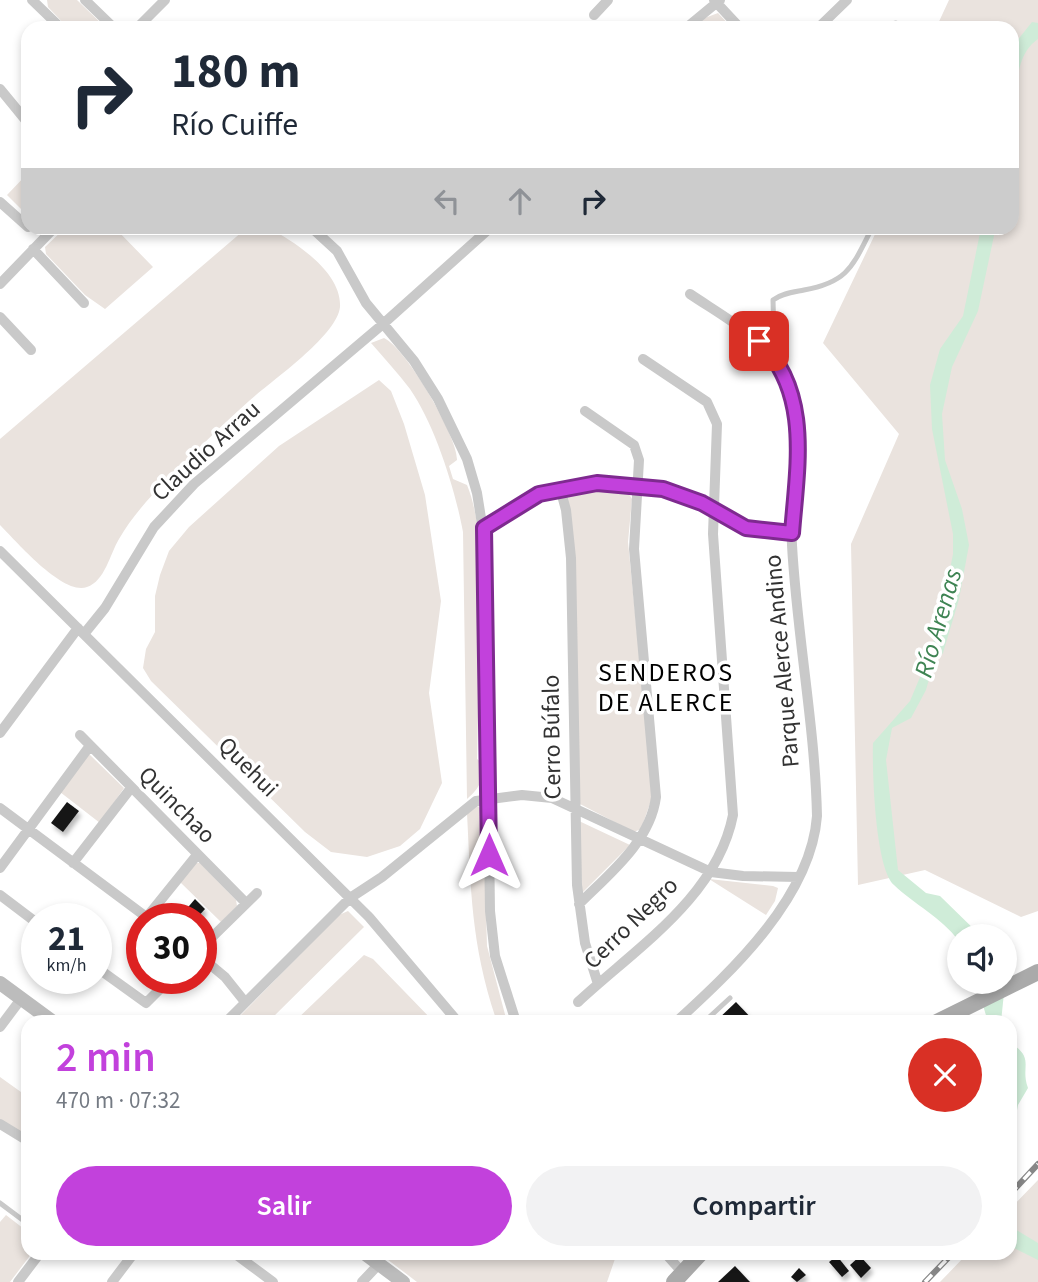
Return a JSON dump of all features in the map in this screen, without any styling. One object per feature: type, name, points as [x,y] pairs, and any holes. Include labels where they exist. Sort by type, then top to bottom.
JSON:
[{"type":"main road","points":[[951,1015],[1038,972]]},
{"type":"main road","points":[[678,1278],[695,1260]]},
{"type":"street","points":[[33,0],[54,21]]},
{"type":"street","points":[[85,0],[107,21]]},
{"type":"street","points":[[143,21],[165,0]]},
{"type":"street","points":[[594,15],[608,0]]},
{"type":"street","points":[[825,21],[847,0]]},
{"type":"street","points":[[694,21],[717,1],[734,21]]},
{"type":"street","points":[[0,89],[21,115]]},
{"type":"street","points":[[0,202],[21,221]]},
{"type":"street","points":[[37,235],[42,240]]},
{"type":"street","points":[[0,284],[47,235]]},
{"type":"street","points":[[320,235],[337,251],[366,303],[421,371],[446,414],[469,467],[484,528],[489,884],[493,945],[514,1015]]},
{"type":"street","name":"Claudio Arrau","points":[[0,733],[81,631],[105,608],[154,527],[194,484],[383,324],[482,235]]},
{"type":"street","points":[[33,249],[84,303]]},
{"type":"street","name":"Parque Alerce Andino","points":[[683,1015],[747,950],[778,913],[813,842],[817,804],[792,533],[797,448],[796,408],[785,376],[767,349],[690,294]]},
{"type":"street","points":[[0,317],[31,350]]},
{"type":"street","name":"Cerro Negro","points":[[578,1002],[664,925],[710,872],[728,836],[734,805],[713,546],[717,424],[714,412],[707,402],[643,359]]},
{"type":"street","points":[[579,904],[638,840],[651,819],[656,797],[634,549],[639,460],[634,445],[585,411]]},
{"type":"street","points":[[484,528],[524,502],[560,488],[597,483],[638,485],[677,492],[746,528],[792,533]]},
{"type":"street","name":"Cerro Búfalo","points":[[560,488],[566,510],[571,558],[574,808],[579,904],[585,943],[598,984]]},
{"type":"street","name":"Quehui","points":[[0,551],[350,898],[452,1015]]},
{"type":"street","name":"Quinchao","points":[[80,735],[246,903]]},
{"type":"street","points":[[0,869],[89,747]]},
{"type":"street","points":[[73,863],[131,788]]},
{"type":"street","points":[[233,1015],[350,898],[408,857],[468,806],[489,798],[536,795],[574,808],[710,872],[743,876],[798,877]]},
{"type":"street","points":[[0,808],[128,903]]},
{"type":"street","points":[[160,903],[197,855]]},
{"type":"street","points":[[217,932],[257,893]]},
{"type":"street","points":[[0,895],[21,911]]},
{"type":"street","points":[[217,970],[245,1002]]},
{"type":"street","points":[[0,983],[43,1015]]},
{"type":"street","points":[[134,994],[146,1003],[155,994]]},
{"type":"street","points":[[0,1027],[21,999]]},
{"type":"street","points":[[0,1124],[21,1137]]},
{"type":"street","points":[[18,1282],[35,1260]]},
{"type":"street","points":[[112,1282],[129,1260]]},
{"type":"street","points":[[243,1260],[273,1282]]},
{"type":"street","points":[[374,1260],[403,1282]]},
{"type":"street","points":[[669,1260],[678,1278]]},
{"type":"street","points":[[362,1282],[379,1264]]},
{"type":"lane","points":[[767,349],[774,337],[773,300],[783,294],[826,286],[843,277],[850,271],[868,235]]},
{"type":"lane","points":[[712,1015],[730,998]]},
{"type":"lane","points":[[0,1203],[21,1219]]},
{"type":"shaded area","points":[[47,0],[77,0],[99,21],[61,21],[48,7]]},
{"type":"shaded area","points":[[949,0],[1038,0],[1038,911],[1021,917],[925,870],[858,885],[851,544],[899,434],[823,343],[875,235],[1019,235],[1019,21],[939,21]]},
{"type":"shaded area","points":[[718,13],[725,21],[700,21]]},
{"type":"shaded area","points":[[1032,22],[1038,23],[1038,39],[1028,49],[1019,72],[1019,38]]},
{"type":"shaded area","points":[[21,180],[21,209],[7,195]]},
{"type":"shaded area","points":[[58,235],[122,235],[153,267],[105,309],[85,295],[46,254],[45,247]]},
{"type":"shaded area","points":[[238,235],[281,235],[325,270],[339,294],[340,307],[336,319],[327,331],[301,358],[235,413],[154,493],[127,527],[98,579],[87,587],[77,588],[53,576],[0,525],[0,439]]},
{"type":"shaded area","points":[[980,235],[994,235],[978,311],[952,367],[942,414],[945,460],[962,509],[969,545],[959,599],[943,653],[933,665],[926,690],[911,718],[892,728],[886,760],[898,870],[926,893],[940,896],[969,924],[947,924],[947,928],[894,885],[888,875],[879,839],[873,774],[873,743],[910,701],[931,651],[953,554],[953,534],[932,429],[930,385],[940,349],[963,316]]},
{"type":"shaded area","points":[[384,338],[405,358],[440,414],[455,449],[457,460],[449,466],[453,479],[467,485],[474,507],[482,596],[482,714],[478,715],[477,759],[482,763],[482,769],[478,787],[467,799],[463,532],[449,477],[428,420],[410,389],[371,343]]},
{"type":"shaded area","points":[[379,380],[391,391],[404,424],[425,495],[441,601],[429,693],[442,783],[420,829],[400,846],[367,857],[331,852],[305,832],[151,681],[143,668],[146,649],[155,632],[155,596],[169,551],[189,527],[279,446]]},
{"type":"shaded area","points":[[598,490],[627,491],[632,499],[628,542],[653,795],[641,829],[634,832],[580,804],[568,497]]},
{"type":"shaded area","points":[[89,754],[124,788],[100,823],[60,792]]},
{"type":"shaded area","points":[[478,806],[483,811],[487,946],[505,1015],[495,1015],[477,943],[467,813]]},
{"type":"shaded area","points":[[579,821],[630,845],[582,893]]},
{"type":"shaded area","points":[[196,863],[200,863],[236,900],[237,906],[221,922],[217,918],[217,903],[202,903],[180,882]]},
{"type":"shaded area","points":[[709,879],[778,888],[775,901],[766,915]]},
{"type":"shaded area","points":[[348,911],[364,927],[275,1015],[241,1015],[339,915]]},
{"type":"shaded area","points":[[364,955],[373,959],[427,1015],[301,1015]]},
{"type":"shaded area","points":[[980,994],[1004,994],[1002,1015],[986,1015]]},
{"type":"shaded area","points":[[1017,1048],[1025,1059],[1028,1088],[1017,1110]]},
{"type":"shaded area","points":[[0,1077],[21,1092],[21,1132],[0,1120]]},
{"type":"shaded area","points":[[1038,1180],[1038,1282],[940,1282],[961,1260],[1017,1260],[1017,1202]]},
{"type":"shaded area","points":[[6,1215],[21,1227],[21,1260],[27,1260],[10,1282],[0,1282],[0,1222]]},
{"type":"shaded area","points":[[1017,1230],[1038,1243],[1038,1260],[1017,1250]]},
{"type":"shaded area","points":[[388,1260],[615,1260],[607,1282],[417,1282]]},
{"type":"building","points":[[67,802],[79,811],[63,832],[51,823]]},
{"type":"building","points":[[736,1002],[748,1015],[722,1015]]},
{"type":"building","points":[[840,1260],[849,1271],[842,1277],[829,1262]]},
{"type":"building","points":[[856,1260],[864,1260],[871,1268],[861,1278],[850,1265]]},
{"type":"building","points":[[735,1266],[750,1282],[718,1282]]},
{"type":"building","points":[[799,1268],[806,1275],[797,1282],[791,1277]]},
{"type":"railway","points":[[1017,1186],[1038,1164]]},
{"type":"railway","points":[[925,1282],[946,1260]]},
{"type":"district","name":"SENDEROS DE ALERCE","points":[[666,687]]},
{"type":"route","points":[[489,855],[484,528],[539,494],[570,486],[618,483],[677,492],[752,530],[792,533],[797,448],[796,408],[780,367],[759,341]]},
{"type":"water label","name":"Río Arenas","points":[[938,623]]}]
